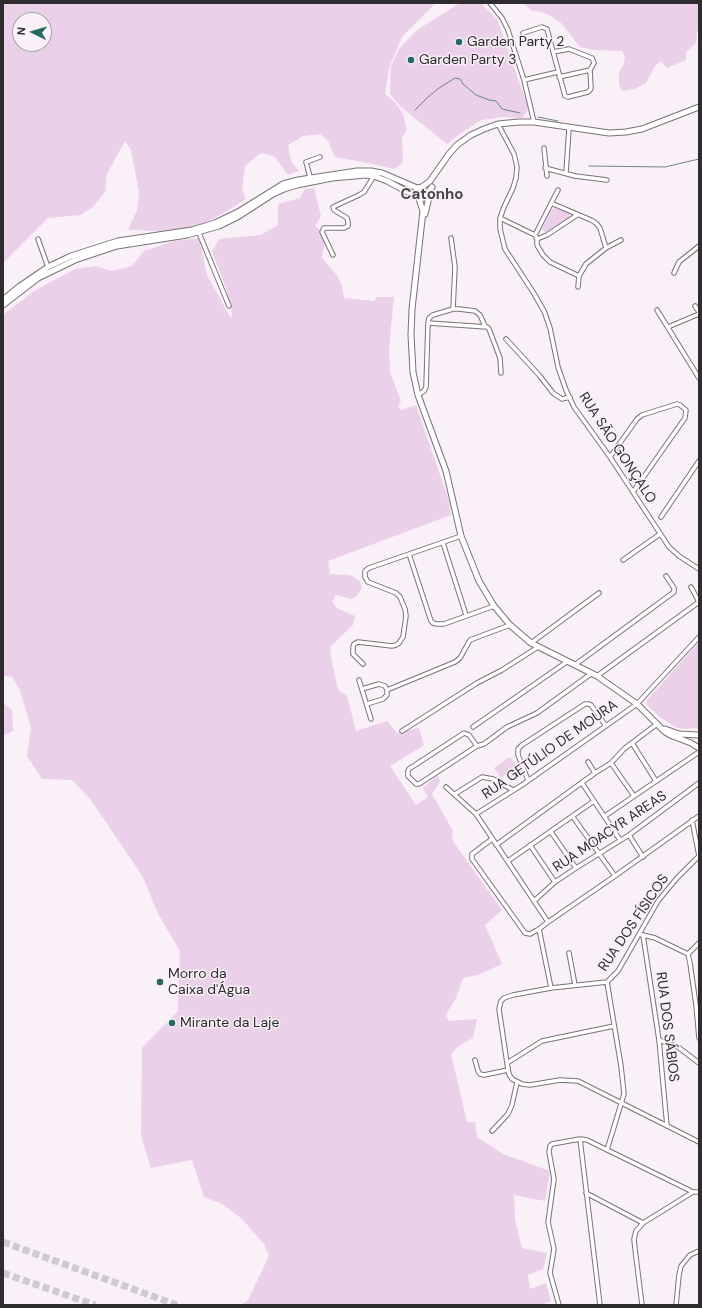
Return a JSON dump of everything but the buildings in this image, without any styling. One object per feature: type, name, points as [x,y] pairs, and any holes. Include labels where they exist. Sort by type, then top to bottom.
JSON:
[{"type":"main road","points":[[423,221],[423,207],[414,192],[430,181],[457,145],[471,135],[484,129],[498,124],[534,122],[609,133],[626,132],[642,129],[699,107]]},
{"type":"main road","points":[[3,305],[38,278],[74,260],[117,246],[199,233],[226,223],[273,194],[284,189],[332,178],[360,175],[374,176],[387,181],[417,198],[423,198],[432,186],[441,166]]},
{"type":"main road","points":[[3,300],[20,286],[48,267],[71,256],[118,241],[192,230],[215,223],[238,212],[283,184],[310,177],[357,171],[371,171],[382,174],[426,190],[426,209]]},
{"type":"main road","points":[[432,186],[423,221],[414,286],[411,335],[413,372],[418,396],[446,471],[461,536],[479,582],[494,606],[510,625],[531,643],[598,676],[637,704],[664,731],[699,748]]},
{"type":"main road","points":[[657,725],[679,734],[699,735]]},
{"type":"street","points":[[490,3],[502,18],[508,30],[524,80],[534,122]]},
{"type":"street","points":[[523,33],[542,27],[547,29],[563,94],[568,97],[588,92],[591,88],[590,70],[594,63],[590,56],[569,49],[553,52]]},
{"type":"street","points":[[559,77],[590,70]]},
{"type":"street","points":[[524,80],[558,72]]},
{"type":"street","name":"RUA SÃO GONÇALO","points":[[498,124],[514,154],[517,167],[513,188],[500,218],[500,229],[505,249],[544,311],[550,328],[562,380],[574,407],[610,457],[669,547],[679,556],[699,569]]},
{"type":"street","points":[[566,173],[569,128]]},
{"type":"street","points":[[544,148],[547,176]]},
{"type":"street","points":[[310,177],[306,162],[320,157]]},
{"type":"street","points":[[545,168],[575,176],[607,180]]},
{"type":"street","points":[[333,255],[322,232],[324,228],[344,228],[348,226],[348,222],[347,218],[334,210],[333,207],[364,192],[374,176]]},
{"type":"street","points":[[558,190],[536,237],[537,245],[543,255],[550,262],[579,276]]},
{"type":"street","points":[[552,203],[596,223],[600,228],[606,248]]},
{"type":"street","points":[[500,218],[536,237],[547,235],[577,215]]},
{"type":"street","points":[[199,233],[229,306]]},
{"type":"street","points":[[451,238],[455,268],[453,309]]},
{"type":"street","points":[[38,239],[48,267]]},
{"type":"street","points":[[578,287],[579,276],[586,264],[606,248],[621,240]]},
{"type":"street","points":[[674,273],[679,262],[699,246]]},
{"type":"street","points":[[668,327],[699,313],[695,306]]},
{"type":"street","points":[[418,396],[424,391],[427,380],[428,323],[430,318],[433,315],[453,309],[475,311],[480,315],[485,326],[489,329],[500,358],[501,372]]},
{"type":"street","points":[[656,310],[699,378]]},
{"type":"street","points":[[428,323],[485,326]]},
{"type":"street","points":[[506,338],[553,393],[562,399],[570,397]]},
{"type":"street","points":[[610,457],[637,419],[642,415],[677,404],[686,410],[684,418],[632,492]]},
{"type":"street","points":[[661,517],[699,461]]},
{"type":"street","points":[[623,560],[660,534]]},
{"type":"street","points":[[363,664],[353,654],[352,651],[354,644],[358,642],[392,646],[396,645],[403,637],[406,616],[406,609],[400,597],[396,593],[368,582],[365,577],[365,571],[369,568],[461,536]]},
{"type":"street","points":[[443,543],[466,615]]},
{"type":"street","points":[[409,554],[431,621],[433,623],[444,624],[494,606]]},
{"type":"street","points":[[576,664],[674,592],[674,588],[666,576]]},
{"type":"street","points":[[598,676],[699,602],[691,587]]},
{"type":"street","points":[[531,643],[600,593]]},
{"type":"street","points":[[387,690],[455,662],[460,658],[470,640],[510,625]]},
{"type":"street","name":"RUA GETÚLIO DE MOURA","points":[[476,814],[528,780],[637,704],[699,637]]},
{"type":"street","points":[[402,731],[477,683],[502,670],[538,647]]},
{"type":"street","points":[[473,727],[568,661]]},
{"type":"street","points":[[477,746],[469,735],[464,733],[409,769],[408,776],[416,784],[420,784],[477,746],[484,744],[507,727],[537,714],[592,673]]},
{"type":"street","points":[[359,680],[371,719]]},
{"type":"street","points":[[362,689],[379,684],[385,686],[387,690],[387,695],[383,700],[367,704]]},
{"type":"street","points":[[528,780],[518,755],[518,749],[522,745],[585,704],[591,705],[606,726]]},
{"type":"street","points":[[496,845],[611,763],[624,749],[657,725]]},
{"type":"street","points":[[632,743],[656,781]]},
{"type":"street","points":[[605,816],[699,752]]},
{"type":"street","points":[[588,762],[595,773]]},
{"type":"street","points":[[611,763],[634,796]]},
{"type":"street","points":[[454,794],[482,777],[493,779],[513,790]]},
{"type":"street","points":[[582,783],[620,840]]},
{"type":"street","name":"RUA MOACYR AREAS","points":[[534,901],[555,882],[629,835],[699,783]]},
{"type":"street","points":[[446,787],[476,814],[548,922]]},
{"type":"street","points":[[508,861],[594,801]]},
{"type":"street","points":[[492,839],[472,854],[472,859],[525,933],[530,934],[643,857],[699,816]]},
{"type":"street","points":[[573,817],[615,876]]},
{"type":"street","points":[[692,820],[699,856]]},
{"type":"street","points":[[551,832],[576,868]]},
{"type":"street","points":[[629,835],[643,857]]},
{"type":"street","points":[[530,845],[555,882]]},
{"type":"street","name":"RUA DOS FÍSICOS","points":[[507,1063],[499,1009],[501,1001],[504,998],[513,995],[551,988],[607,982],[618,971],[641,935],[647,919],[658,902],[677,878],[699,856]]},
{"type":"street","points":[[539,929],[551,988]]},
{"type":"street","points":[[641,935],[655,938],[688,954]]},
{"type":"street","name":"RUA DOS SÁBIOS","points":[[641,935],[659,1040],[667,1126]]},
{"type":"street","points":[[688,954],[699,944]]},
{"type":"street","points":[[569,953],[575,985]]},
{"type":"street","points":[[688,954],[698,1005],[699,1038]]},
{"type":"street","points":[[607,982],[624,1090],[622,1104],[607,1150]]},
{"type":"street","points":[[614,1026],[542,1040],[507,1063],[512,1079],[522,1084],[530,1085],[560,1080],[578,1082],[699,1142]]},
{"type":"street","points":[[659,1040],[678,1047],[699,1063]]},
{"type":"street","points":[[474,1060],[480,1074],[484,1075],[508,1070]]},
{"type":"street","points":[[492,1131],[508,1114],[512,1105],[517,1082]]},
{"type":"street","points":[[580,1140],[600,1305]]},
{"type":"street","points":[[559,1305],[550,1273],[554,1249],[548,1222],[554,1179],[549,1149],[552,1144],[580,1140],[591,1142],[693,1192],[699,1192]]},
{"type":"street","points":[[642,1305],[634,1239],[636,1231],[643,1223],[693,1192]]},
{"type":"street","points":[[586,1193],[643,1223]]},
{"type":"street","points":[[676,1305],[681,1266],[690,1255],[699,1251]]},
{"type":"shaded area","points":[[3,3],[435,3],[402,37],[389,68],[385,94],[395,102],[403,114],[407,130],[402,137],[403,163],[394,169],[335,157],[328,141],[320,134],[303,136],[288,145],[291,161],[299,171],[288,175],[275,157],[261,153],[245,166],[242,190],[246,199],[224,213],[198,226],[166,231],[128,230],[137,210],[139,192],[131,150],[125,141],[107,174],[105,192],[92,208],[80,215],[48,218],[3,263]]},
{"type":"shaded area","points":[[460,3],[481,3],[497,19],[529,109],[522,118],[502,117],[482,120],[447,144],[400,106],[390,94],[391,66],[399,49],[417,30]]},
{"type":"shaded area","points":[[522,3],[699,3],[699,28],[696,43],[686,52],[686,60],[667,68],[661,61],[655,66],[646,83],[634,89],[622,91],[619,85],[619,72],[624,64],[625,57],[622,51],[593,50],[580,47],[561,23],[548,14],[531,10]]},
{"type":"shaded area","points":[[314,188],[321,216],[315,226],[326,235],[322,258],[336,274],[342,286],[344,298],[374,301],[377,297],[394,297],[389,348],[390,372],[401,401],[398,407],[401,410],[416,405],[449,501],[451,515],[328,561],[330,574],[350,575],[359,580],[362,587],[357,596],[351,599],[336,595],[332,602],[338,609],[355,616],[353,625],[330,647],[331,658],[338,690],[347,696],[356,731],[387,721],[397,733],[419,728],[424,745],[390,766],[416,805],[428,797],[423,788],[438,775],[440,782],[432,794],[453,831],[452,840],[502,910],[485,925],[502,964],[478,975],[463,978],[456,998],[446,1015],[449,1021],[477,1019],[473,1038],[460,1045],[451,1054],[467,1122],[475,1122],[477,1137],[503,1154],[550,1171],[545,1201],[514,1195],[515,1220],[522,1248],[547,1253],[543,1269],[528,1275],[530,1289],[546,1283],[551,1301],[542,1305],[241,1305],[248,1300],[269,1256],[264,1244],[242,1219],[222,1204],[204,1197],[192,1160],[151,1168],[141,1136],[142,1048],[178,1011],[180,951],[158,914],[143,877],[91,800],[72,780],[42,779],[27,756],[31,728],[20,690],[12,677],[3,676],[3,315],[34,291],[75,269],[96,266],[111,271],[132,266],[144,251],[174,241],[199,238],[207,275],[231,319],[232,313],[226,288],[212,251],[219,239],[261,235],[278,225],[278,204],[300,198],[305,189]]},
{"type":"shaded area","points":[[555,208],[569,213],[569,218],[546,233],[542,229],[551,210]]},
{"type":"shaded area","points":[[699,642],[699,728],[683,729],[675,727],[660,717],[647,705],[647,700]]},
{"type":"shaded area","points":[[3,703],[12,710],[13,731],[3,736]]},
{"type":"shaded area","points":[[510,757],[517,767],[501,778],[494,768]]},
{"type":"waterway","points":[[415,110],[439,88],[455,78],[460,79],[463,84],[476,95],[496,101],[502,109],[520,113]]},
{"type":"waterway","points":[[538,117],[558,121]]},
{"type":"waterway","points":[[589,166],[665,167],[699,159]]},
{"type":"tunnel","points":[[3,1242],[177,1305]]},
{"type":"tunnel","points":[[3,1273],[95,1305]]},
{"type":"place","name":"Garden Party 2","points":[[459,42]]},
{"type":"place","name":"Garden Party 3","points":[[411,60]]},
{"type":"place","name":"Morro da Caixa d'Água","points":[[160,982]]},
{"type":"place","name":"Mirante da Laje","points":[[172,1023]]},
{"type":"district","name":"Catonho","points":[[432,195]]}]
